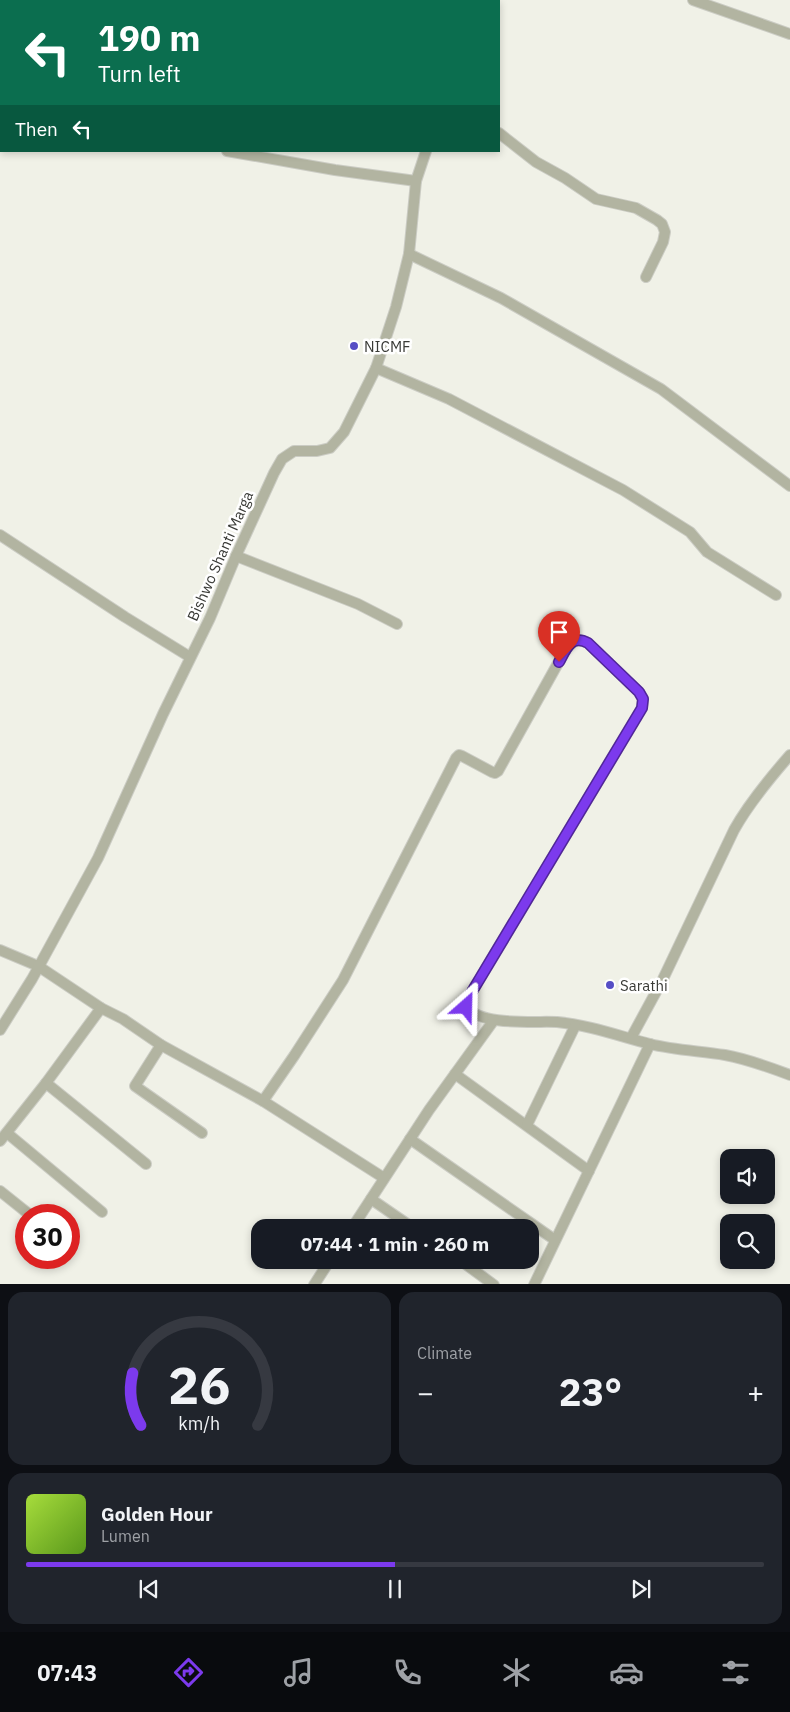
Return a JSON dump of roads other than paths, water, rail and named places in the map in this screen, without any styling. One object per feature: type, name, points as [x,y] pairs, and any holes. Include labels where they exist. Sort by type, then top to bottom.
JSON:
[{"type":"street","points":[[692,0],[790,34]]},
{"type":"street","points":[[500,134],[529,158],[565,178],[596,199],[636,208],[653,216],[662,224],[665,232],[663,242],[646,277]]},
{"type":"street","points":[[233,152],[335,170],[416,181]]},
{"type":"street","name":"Bishwo Shanti Marga","points":[[0,1030],[32,979],[98,858],[190,657],[210,618],[274,473],[282,459],[294,451],[317,451],[330,448],[344,432],[376,368],[396,307],[409,254],[416,181],[426,152]]},
{"type":"street","points":[[409,254],[501,298],[661,389],[790,486]]},
{"type":"street","points":[[376,368],[448,399],[623,490],[690,532],[707,552],[776,595]]},
{"type":"street","points":[[0,535],[190,657]]},
{"type":"street","points":[[236,556],[358,604],[397,624]]},
{"type":"street","points":[[263,1101],[342,980],[456,758],[459,755],[492,772],[498,771],[567,647],[573,641],[581,640],[588,643],[639,692],[643,699],[642,708],[467,1000],[466,1007],[469,1011],[494,1020],[559,1022],[650,1044],[726,1056],[766,1066],[790,1075]]},
{"type":"street","points":[[631,1038],[663,979],[734,830],[746,809],[790,755]]},
{"type":"street","points":[[0,950],[38,966],[161,1045],[263,1101],[384,1178]]},
{"type":"street","points":[[101,1008],[4,1137],[102,1212]]},
{"type":"street","points":[[358,1219],[410,1139],[494,1020]]},
{"type":"street","points":[[527,1125],[575,1026]]},
{"type":"street","points":[[534,1284],[650,1044]]},
{"type":"street","points":[[161,1045],[135,1086],[202,1133]]},
{"type":"street","points":[[456,1074],[589,1171]]},
{"type":"street","points":[[46,1083],[146,1164]]},
{"type":"street","points":[[410,1139],[556,1240]]},
{"type":"street","points":[[0,1191],[16,1204]]},
{"type":"street","points":[[371,1199],[400,1219]]},
{"type":"street","points":[[314,1284],[324,1269]]},
{"type":"street","points":[[473,1269],[494,1284]]},
{"type":"place","name":"NICMF","points":[[354,346]]},
{"type":"place","name":"Sarathi","points":[[610,985]]}]
